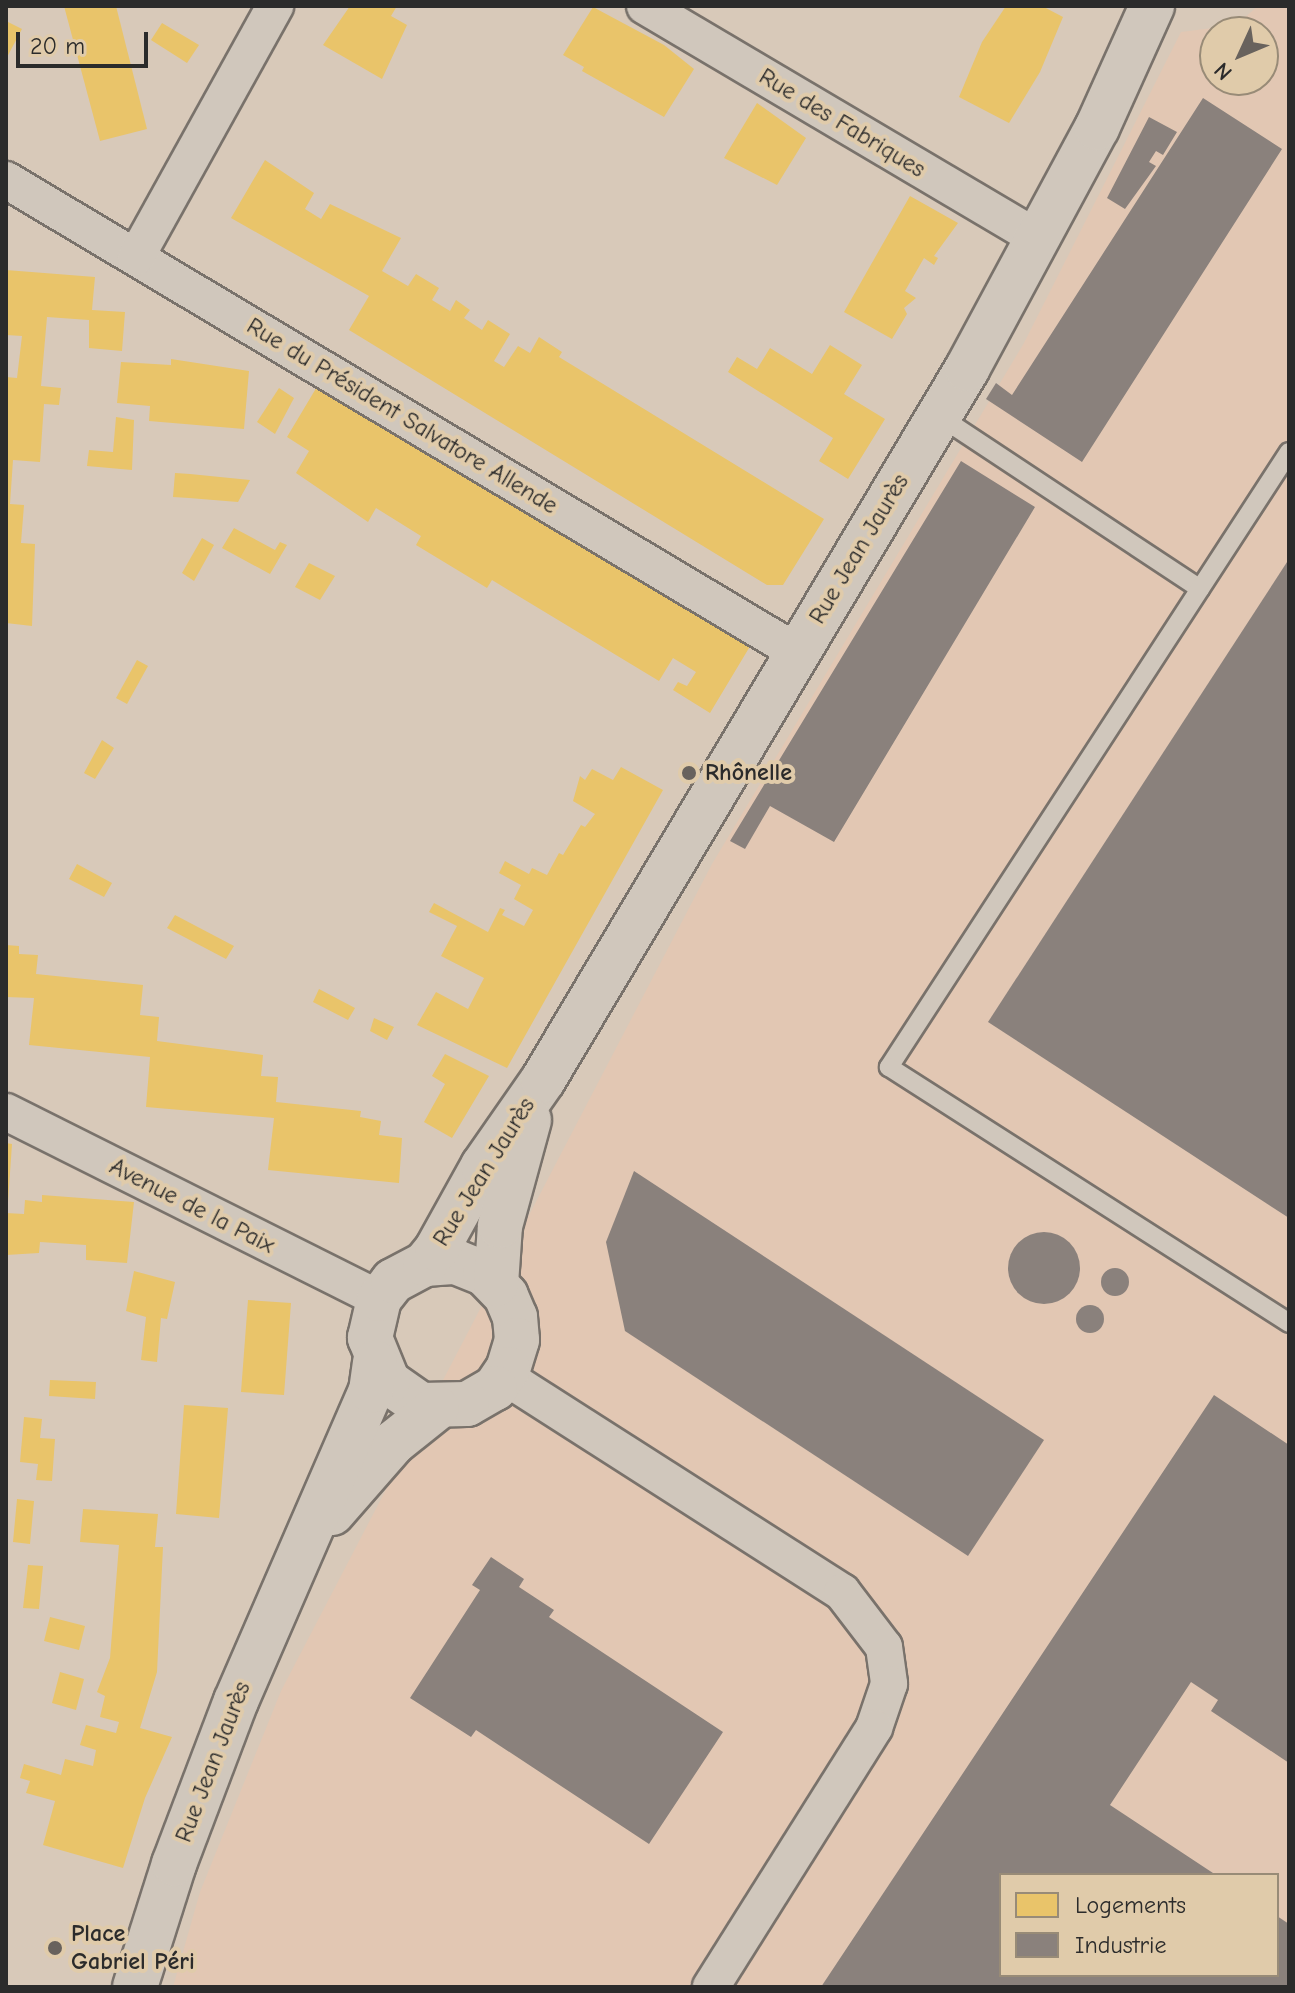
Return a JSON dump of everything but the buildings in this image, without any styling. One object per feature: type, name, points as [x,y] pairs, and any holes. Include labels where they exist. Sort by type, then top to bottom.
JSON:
[{"type":"main road","name":"Rue Jean Jaurès","points":[[425,1264],[445,1238],[483,1166],[543,1080],[939,416],[1039,239],[1119,86],[1152,6]]},
{"type":"main road","name":"Rue Jean Jaurès","points":[[308,1543],[374,1463],[437,1408],[475,1401],[504,1376],[516,1348],[516,1325],[496,1284],[500,1226],[543,1080]]},
{"type":"main road","name":"Rue Jean Jaurès","points":[[135,1987],[174,1864],[236,1701],[308,1543],[371,1391],[375,1362],[370,1330],[379,1299],[398,1277],[425,1264],[464,1264],[496,1284]]},
{"type":"main road","points":[[375,1362],[399,1393],[437,1408]]},
{"type":"street","points":[[136,257],[275,6]]},
{"type":"street","name":"Rue des Fabriques","points":[[645,6],[1039,239]]},
{"type":"street","name":"Rue du Président Salvatore Allende","points":[[6,180],[797,652]]},
{"type":"street","name":"Avenue de la Paix","points":[[6,1112],[379,1299]]},
{"type":"street","points":[[504,1376],[842,1592],[884,1647],[889,1684],[874,1728],[711,1987]]},
{"type":"lane","points":[[939,416],[1200,589]]},
{"type":"lane","points":[[1289,452],[889,1067],[1289,1323]]},
{"type":"shaded area","points":[[1258,6],[1289,6],[1289,1987],[173,1987],[200,1892],[281,1691],[712,864],[1024,343],[1181,32],[1199,30],[1199,96],[1279,96],[1279,16],[1246,16]]},
{"type":"place","name":"Rhônelle","points":[[689,773]]},
{"type":"place","name":"Place Gabriel Péri","points":[[55,1948]]}]
